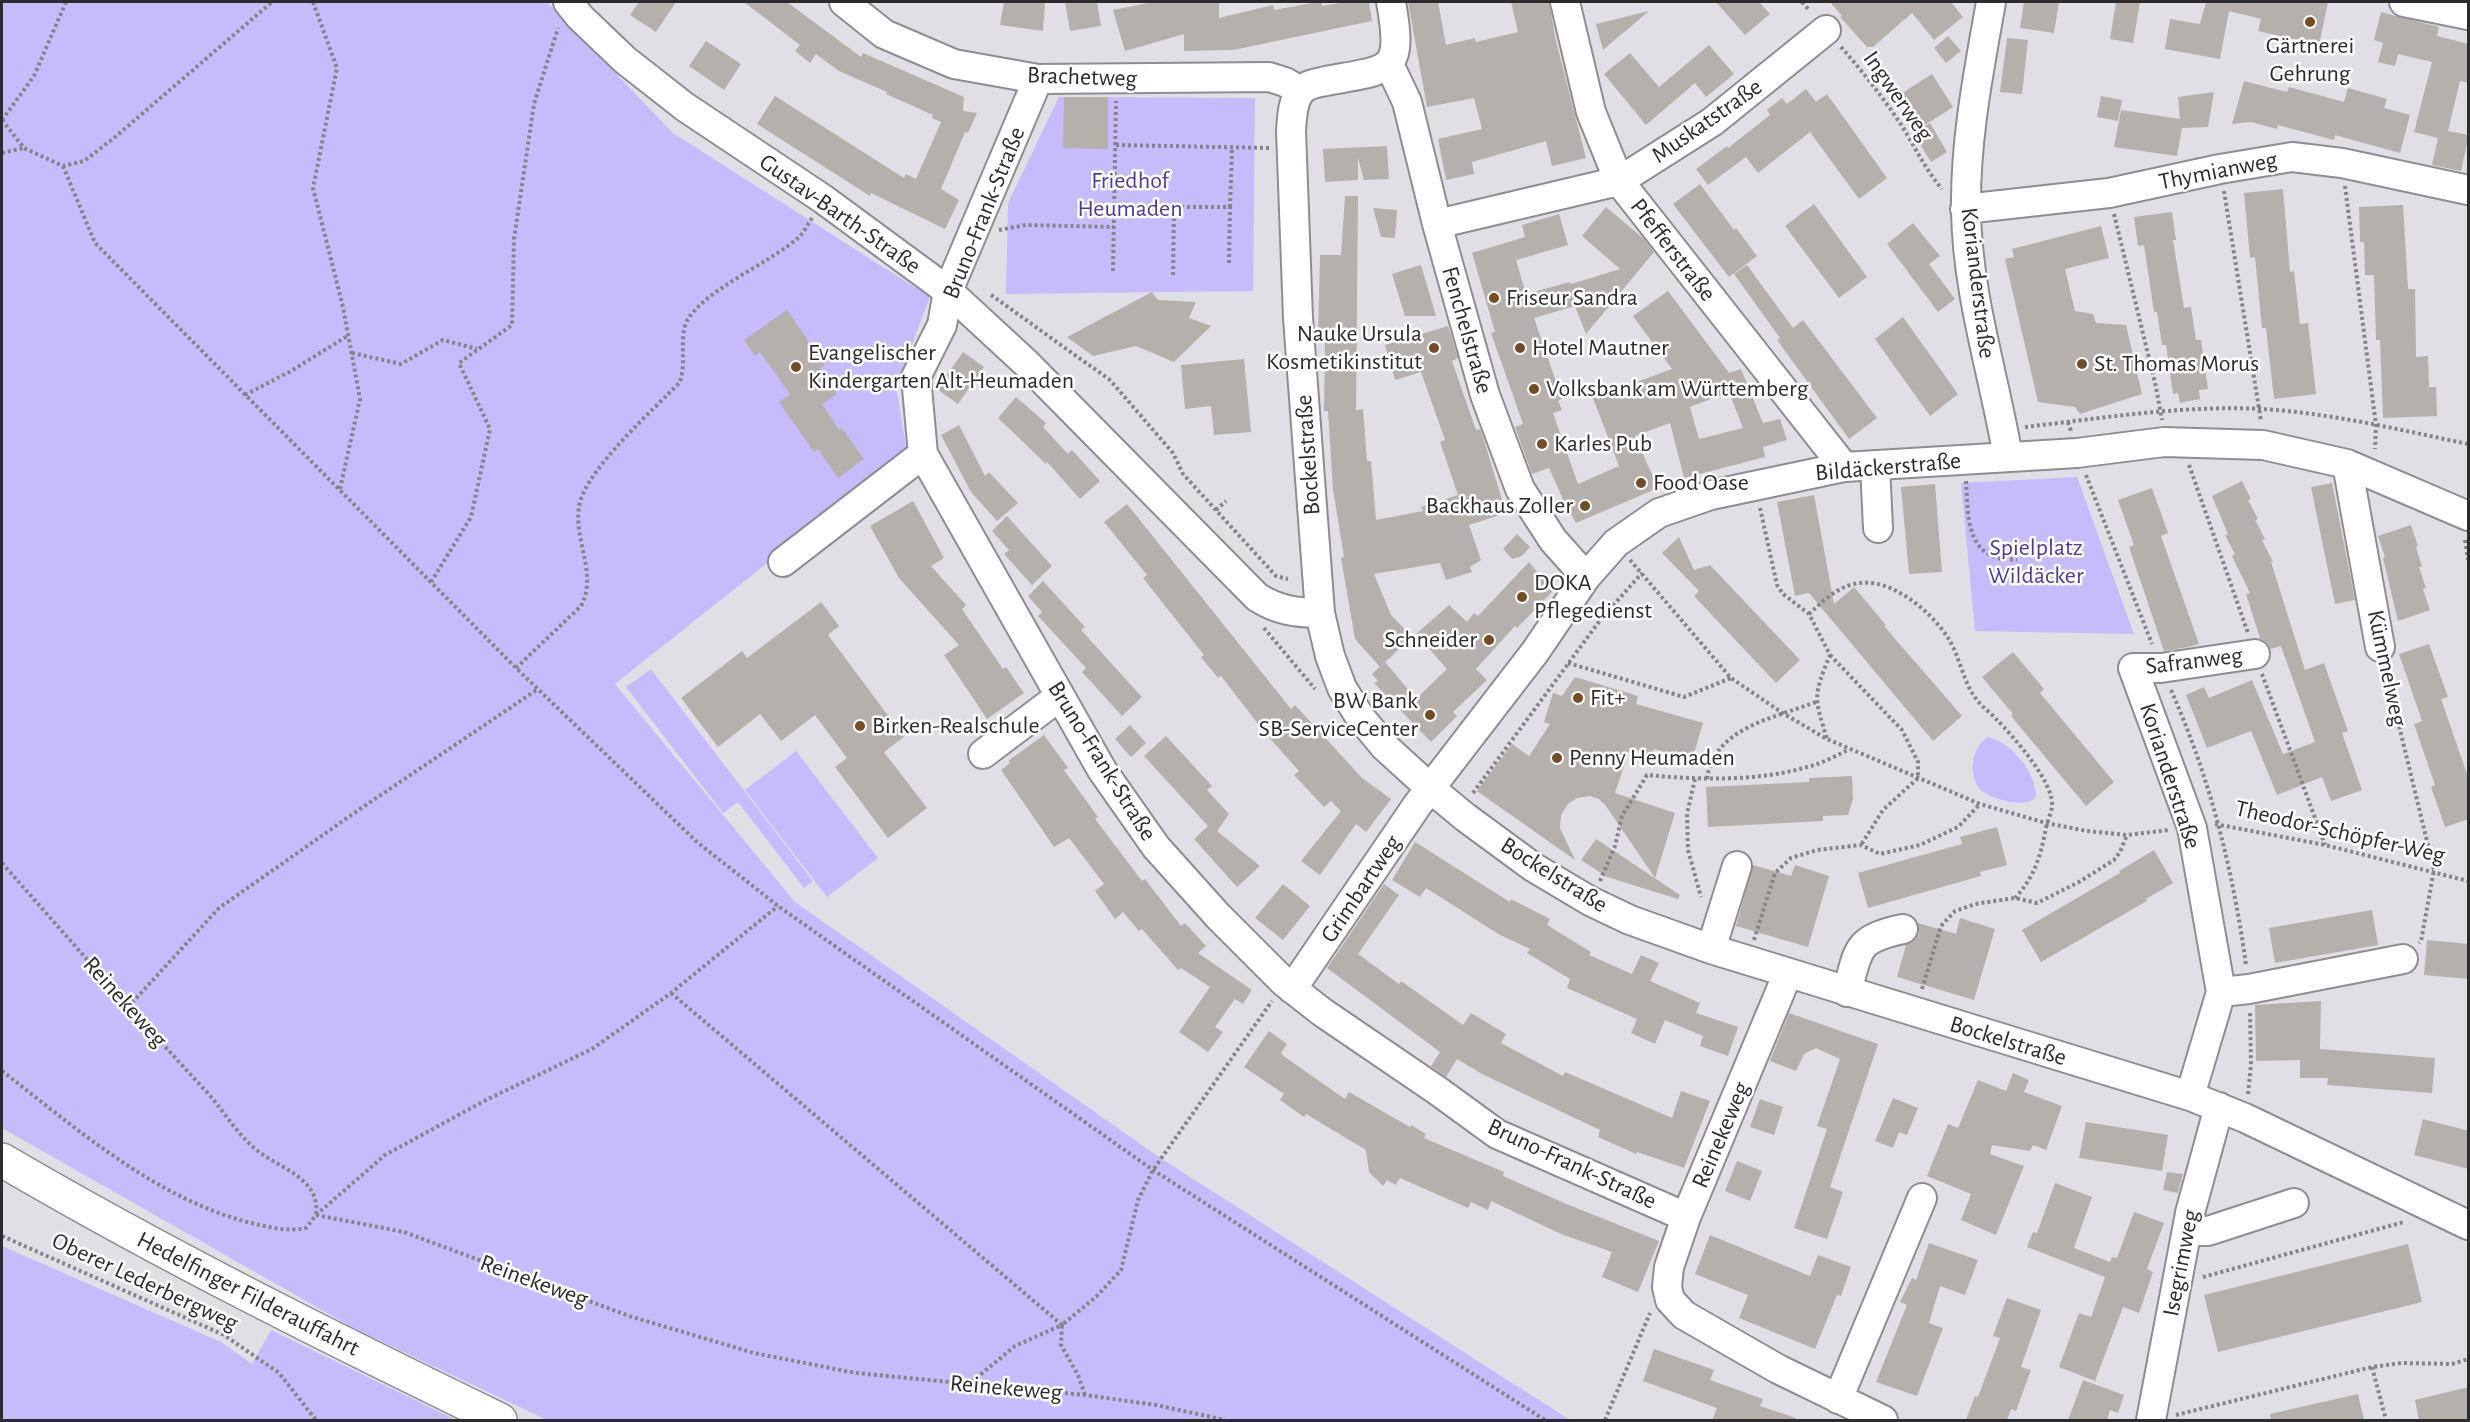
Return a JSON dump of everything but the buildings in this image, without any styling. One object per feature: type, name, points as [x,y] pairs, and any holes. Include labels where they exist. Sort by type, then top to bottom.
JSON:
[{"type":"main road","name":"Hedelfinger Filderauffahrt","points":[[2,1160],[146,1242],[500,1420]]},
{"type":"street","name":"Brachetweg","points":[[844,2],[884,34],[954,64],[1038,79],[1269,77],[1285,82],[1300,91]]},
{"type":"street","points":[[1300,91],[1311,84],[1379,71],[1389,64],[1395,52],[1396,42],[1391,2]]},
{"type":"street","name":"Pfefferstraße","points":[[1565,2],[1591,112],[1619,182],[1844,467]]},
{"type":"street","name":"Korianderstraße","points":[[1991,2],[1971,113],[1965,209],[1969,253],[1983,344],[2008,457]]},
{"type":"street","points":[[2404,2],[2469,15]]},
{"type":"street","name":"Gustav-Barth-Straße","points":[[574,11],[625,60],[685,107],[823,199],[948,291],[1026,363],[1257,597],[1272,606],[1296,613],[1320,613]]},
{"type":"street","name":"Muskatstraße","points":[[1437,224],[1619,182],[1712,122],[1826,30]]},
{"type":"street","name":"Fenchelstraße","points":[[1389,64],[1407,102],[1437,224],[1485,395],[1520,489],[1553,540],[1586,577]]},
{"type":"street","name":"Bruno-Frank-Straße","points":[[1038,79],[948,291],[942,325],[916,377],[923,454],[1102,770],[1156,848],[1218,916],[1288,986],[1497,1134],[1686,1217]]},
{"type":"street","name":"Bockelstraße","points":[[1300,91],[1293,107],[1291,147],[1298,318],[1320,613],[1330,656],[1342,688],[1360,717],[1385,747],[1465,817],[1533,867],[1590,901],[1630,920],[1711,949],[1847,992],[2190,1096],[2219,1107],[2442,1211],[2469,1226]]},
{"type":"street","name":"Thymianweg","points":[[1965,209],[2109,193],[2220,169],[2292,157],[2342,163],[2469,190]]},
{"type":"street","name":"Bildäckerstraße","points":[[1430,788],[1535,652],[1586,577],[1616,543],[1659,513],[1711,495],[1844,467],[2077,453],[2163,442],[2263,446],[2347,464],[2469,516]]},
{"type":"street","points":[[783,562],[923,454]]},
{"type":"street","name":"Kümmelweg","points":[[2347,464],[2380,646]]},
{"type":"street","points":[[1875,465],[1878,528]]},
{"type":"street","name":"Safranweg","points":[[2133,668],[2161,668],[2255,654]]},
{"type":"street","name":"Korianderstraße","points":[[2133,668],[2192,828],[2221,992],[2190,1096]]},
{"type":"street","points":[[982,754],[1060,696]]},
{"type":"street","name":"Grimbartweg","points":[[1288,986],[1430,788]]},
{"type":"street","points":[[1711,949],[1737,866]]},
{"type":"street","points":[[1847,992],[1858,953],[1864,943],[1872,937],[1904,929]]},
{"type":"street","points":[[2221,992],[2249,989],[2403,959]]},
{"type":"street","name":"Reinekeweg","points":[[1670,1300],[1666,1287],[1669,1267],[1686,1217],[1788,973]]},
{"type":"street","name":"Isegrimweg","points":[[2151,1420],[2187,1231],[2219,1107]]},
{"type":"street","points":[[1838,1399],[1922,1198]]},
{"type":"street","points":[[2187,1231],[2208,1231],[2294,1203]]},
{"type":"street","points":[[1670,1300],[1684,1316],[1778,1370],[1883,1420]]},
{"type":"path","points":[[66,2],[34,76],[2,120],[24,148],[63,166],[84,161],[114,138],[272,2]]},
{"type":"path","points":[[313,2],[337,68],[313,188],[348,335],[360,399],[340,490]]},
{"type":"path","name":"Ingwerweg","points":[[1802,2],[1863,71],[1941,188],[1965,209]]},
{"type":"path","points":[[431,583],[471,517],[490,429],[459,363],[512,325],[514,239],[534,104],[574,11]]},
{"type":"path","points":[[1113,271],[1117,79]]},
{"type":"path","points":[[1116,145],[1291,147]]},
{"type":"path","points":[[2,153],[24,148]]},
{"type":"path","points":[[1230,262],[1232,148]]},
{"type":"path","points":[[2342,163],[2376,425],[2374,474]]},
{"type":"path","points":[[63,166],[95,243],[516,668],[697,842],[778,906],[1153,1170],[1545,1420]]},
{"type":"path","points":[[2220,169],[2260,409],[2263,446]]},
{"type":"path","points":[[2109,193],[2161,411],[2163,442]]},
{"type":"path","points":[[516,668],[581,606],[586,595],[587,570],[580,527],[580,502],[596,471],[680,382],[684,370],[683,338],[687,320],[706,300],[801,236],[823,199]]},
{"type":"path","points":[[1115,207],[1230,207]]},
{"type":"path","points":[[1173,275],[1174,207]]},
{"type":"path","points":[[974,230],[1006,230],[1026,225],[1114,227]]},
{"type":"path","points":[[986,292],[1110,380],[1173,453],[1183,474],[1276,576],[1288,579],[1297,578],[1316,566]]},
{"type":"path","points":[[245,395],[348,335]]},
{"type":"path","points":[[352,353],[401,364],[442,340],[478,349]]},
{"type":"path","points":[[2003,429],[2161,411],[2260,409],[2340,417],[2469,444]]},
{"type":"path","points":[[2077,453],[2161,668]]},
{"type":"path","points":[[1965,460],[1969,525],[1977,545],[1998,558],[2018,560]]},
{"type":"path","points":[[1755,485],[1778,585],[1783,594],[1809,614],[1830,655],[1902,730],[1918,762],[1918,778],[1883,810],[1861,845]]},
{"type":"path","points":[[1216,510],[1226,501]]},
{"type":"path","name":"Theodor-Schöpfer-Weg","points":[[1616,543],[1731,678],[1784,714],[1827,739],[1980,804],[2046,823],[2087,831],[2127,835],[2220,824],[2434,870],[2469,880]]},
{"type":"path","points":[[1465,817],[1473,791],[1601,619],[1642,573]]},
{"type":"path","points":[[1288,579],[1272,606],[1264,628],[1321,696]]},
{"type":"path","points":[[1809,614],[1839,590],[1855,583],[1889,587],[1912,600],[1933,617],[1949,638],[1976,699],[2016,741],[2048,786],[2052,805],[2037,866],[2015,898]]},
{"type":"path","name":"Kümmelweg","points":[[2380,646],[2434,870]]},
{"type":"path","points":[[1827,739],[1816,702],[1818,684],[1830,655]]},
{"type":"path","points":[[1568,663],[1684,697],[1731,678]]},
{"type":"path","points":[[128,1007],[219,908],[357,811],[538,689]]},
{"type":"path","points":[[1707,779],[1709,764],[1714,755],[1733,735],[1753,724],[1816,702]]},
{"type":"path","points":[[1590,901],[1615,846],[1622,816],[1647,776],[1707,779],[1775,773],[1814,765],[1849,750]]},
{"type":"path","points":[[1695,779],[1687,813],[1688,841],[1701,902]]},
{"type":"path","points":[[1748,960],[1775,873],[1785,864],[1802,854],[1861,845],[1880,854],[1920,845],[1958,827],[1980,804]]},
{"type":"path","points":[[1914,1013],[1941,926],[1955,910],[2015,898],[2037,903],[2079,882],[2114,860],[2127,835]]},
{"type":"path","name":"Reinekeweg","points":[[2,863],[128,1007],[214,1100],[252,1146],[301,1179],[313,1190],[317,1202],[316,1215],[404,1232],[629,1316],[754,1353],[856,1373],[1085,1395],[1156,1405],[1225,1420]]},
{"type":"path","points":[[2403,959],[2421,941],[2434,870]]},
{"type":"path","points":[[2,1071],[138,1172],[217,1214],[282,1231],[306,1228],[316,1215],[385,1155],[486,1100],[592,1049],[671,993],[778,906]]},
{"type":"path","points":[[968,1385],[1015,1346],[1062,1325],[1096,1296],[1121,1270],[1138,1200],[1153,1170],[1288,986]]},
{"type":"path","points":[[671,993],[1062,1325]]},
{"type":"path","points":[[2200,1277],[2442,1211]]},
{"type":"path","name":"Oberer Lederbergweg","points":[[2,1236],[224,1335],[279,1373],[316,1420]]},
{"type":"path","points":[[1605,1420],[1650,1313],[1670,1300]]},
{"type":"path","points":[[1062,1325],[1061,1345],[1078,1375],[1085,1395]]},
{"type":"path","points":[[2190,1413],[2372,1367],[2402,1363],[2452,1364],[2469,1359]]},
{"type":"path","points":[[2372,1367],[2386,1420]]},
{"type":"green space","points":[[2,2],[547,2],[673,133],[930,297],[896,387],[907,452],[615,684],[795,902],[1162,1159],[1570,1420],[547,1420],[357,1330],[2,1128]]},
{"type":"green space","name":"Friedhof Heumaden","points":[[1059,97],[1255,98],[1253,291],[1006,294],[1008,203]]},
{"type":"green space","name":"Spielplatz Wildäcker","points":[[2077,477],[2134,634],[1975,631],[1961,483]]},
{"type":"green space","points":[[651,669],[813,881],[804,888],[738,802],[723,813],[626,687]]},
{"type":"green space","points":[[1988,737],[2006,746],[2021,760],[2032,779],[2036,798],[2023,802],[2007,801],[1991,796],[1979,788],[1974,775],[1973,761],[1978,747]]},
{"type":"green space","points":[[796,751],[878,858],[827,897],[745,790]]},
{"type":"green space","points":[[2,1246],[221,1342],[252,1364],[271,1330],[456,1420],[2,1420]]},
{"type":"place","name":"Gärtnerei Gehrung","points":[[2310,22]]},
{"type":"place","name":"Friseur Sandra","points":[[1494,298]]},
{"type":"place","name":"Nauke Ursula Kosmetikinstitut","points":[[1434,348]]},
{"type":"place","name":"Hotel Mautner","points":[[1520,348]]},
{"type":"place","name":"St. Thomas Morus","points":[[2082,364]]},
{"type":"place","name":"Evangelischer Kindergarten Alt-Heumaden","points":[[796,367]]},
{"type":"place","name":"Volksbank am Württemberg","points":[[1534,389]]},
{"type":"place","name":"Karles Pub","points":[[1542,444]]},
{"type":"place","name":"Food Oase","points":[[1641,483]]},
{"type":"place","name":"Backhaus Zoller","points":[[1585,506]]},
{"type":"place","name":"DOKA Pflegedienst","points":[[1522,597]]},
{"type":"place","name":"Schneider","points":[[1489,640]]},
{"type":"place","name":"Fit+","points":[[1578,698]]},
{"type":"place","name":"BW Bank SB-ServiceCenter","points":[[1430,715]]},
{"type":"place","name":"Birken-Realschule","points":[[860,726]]},
{"type":"place","name":"Penny Heumaden","points":[[1557,758]]}]
